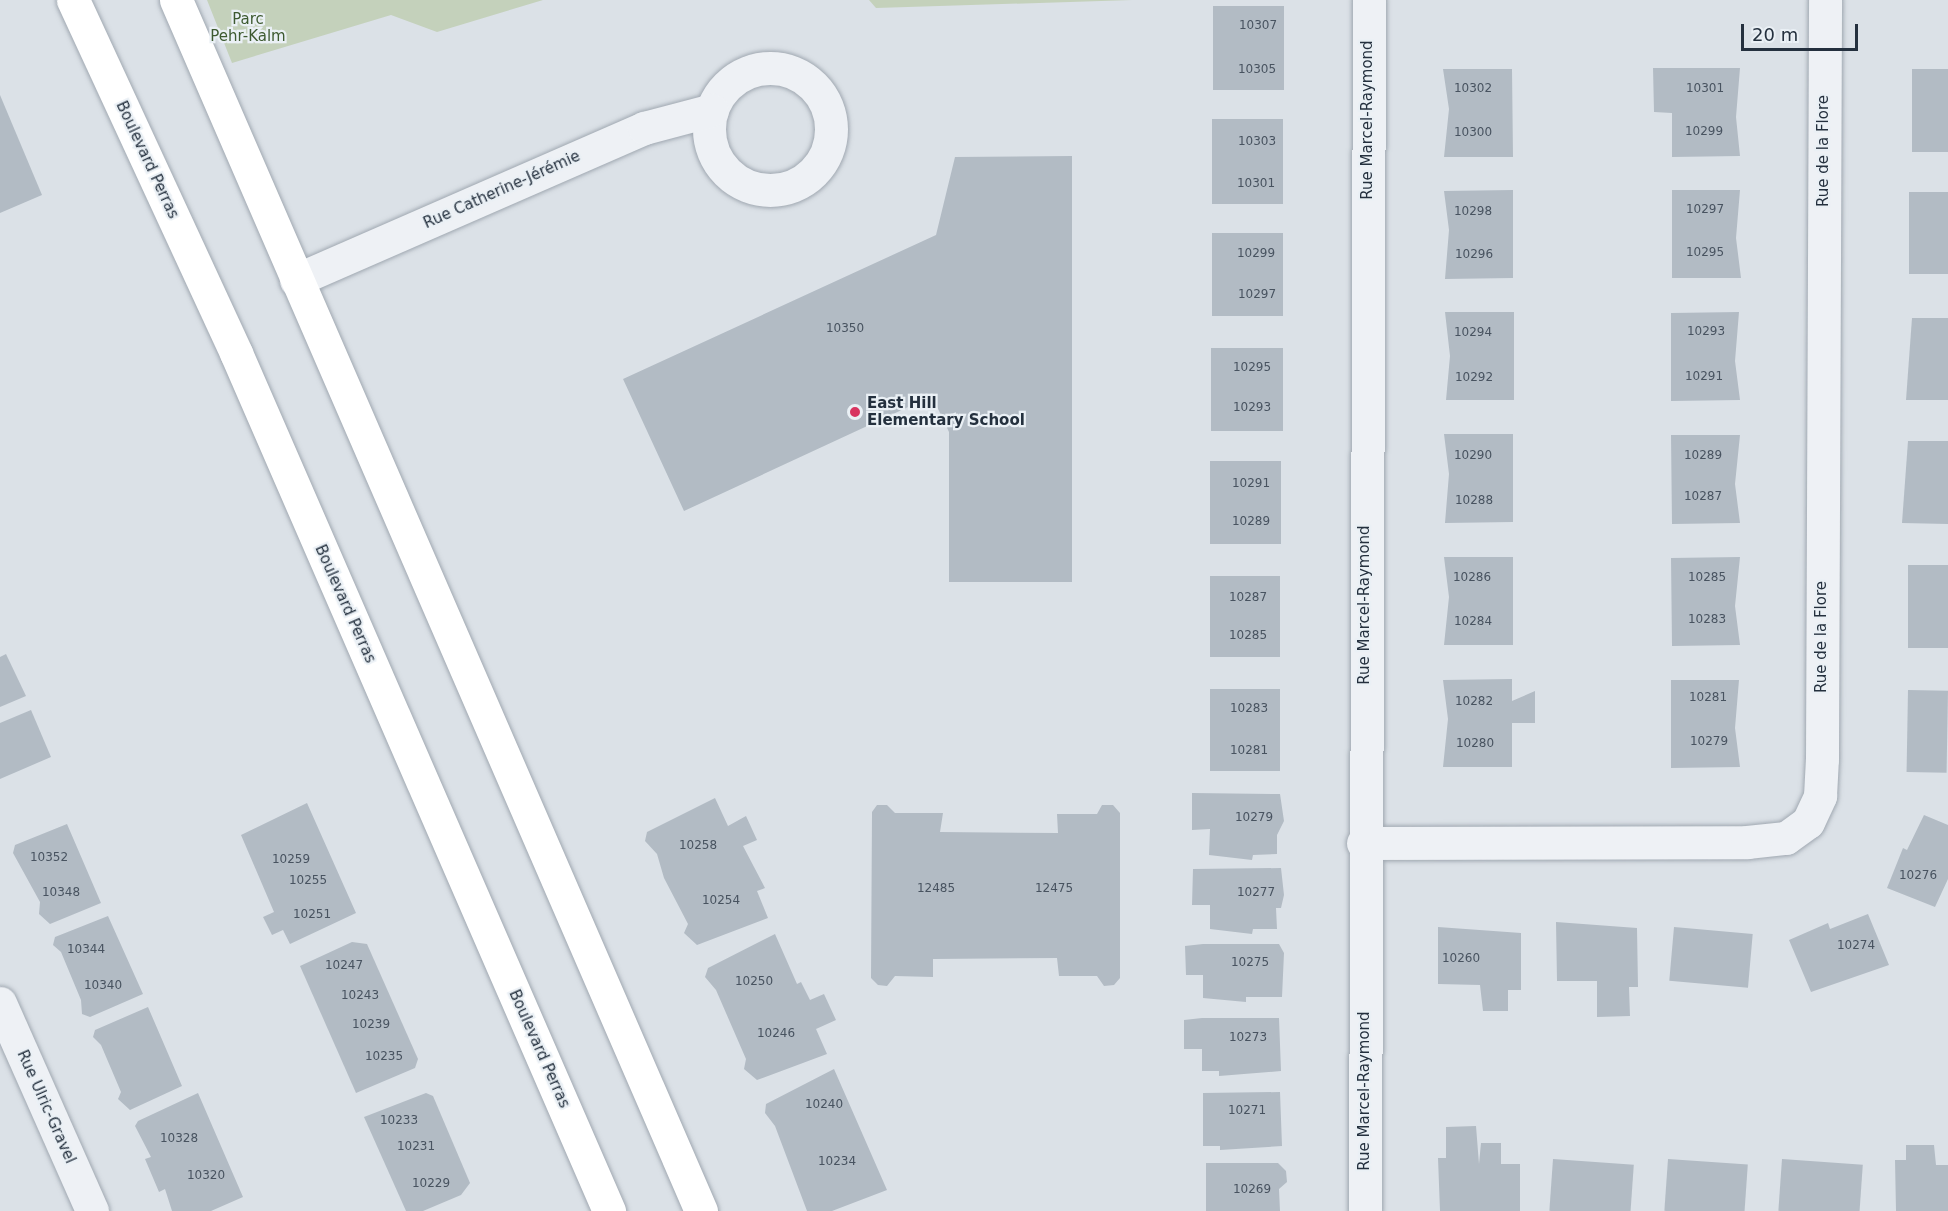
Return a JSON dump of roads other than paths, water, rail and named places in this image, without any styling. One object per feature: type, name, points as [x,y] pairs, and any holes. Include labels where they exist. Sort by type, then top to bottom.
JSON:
[{"type":"main road","name":"Boulevard Perras","points":[[73,0],[236,353],[609,1211]]},
{"type":"main road","points":[[176,0],[701,1211]]},
{"type":"street","name":"Rue Marcel-Raymond","points":[[1365,1211],[1363,843],[1369,0]]},
{"type":"street","name":"Rue de la Flore","points":[[1363,843],[1747,842],[1786,838],[1808,822],[1820,796],[1822,759],[1825,0]]},
{"type":"street","name":"Rue Catherine-Jérémie","points":[[296,280],[644,128],[712,110]]},
{"type":"street","name":"Rue Ulric-Gravel","points":[[0,1003],[92,1211]]},
{"type":"place","name":"East Hill Elementary School","points":[[855,412]]},
{"type":"park label","name":"Parc Pehr-Kalm","points":[[248,28]]}]
